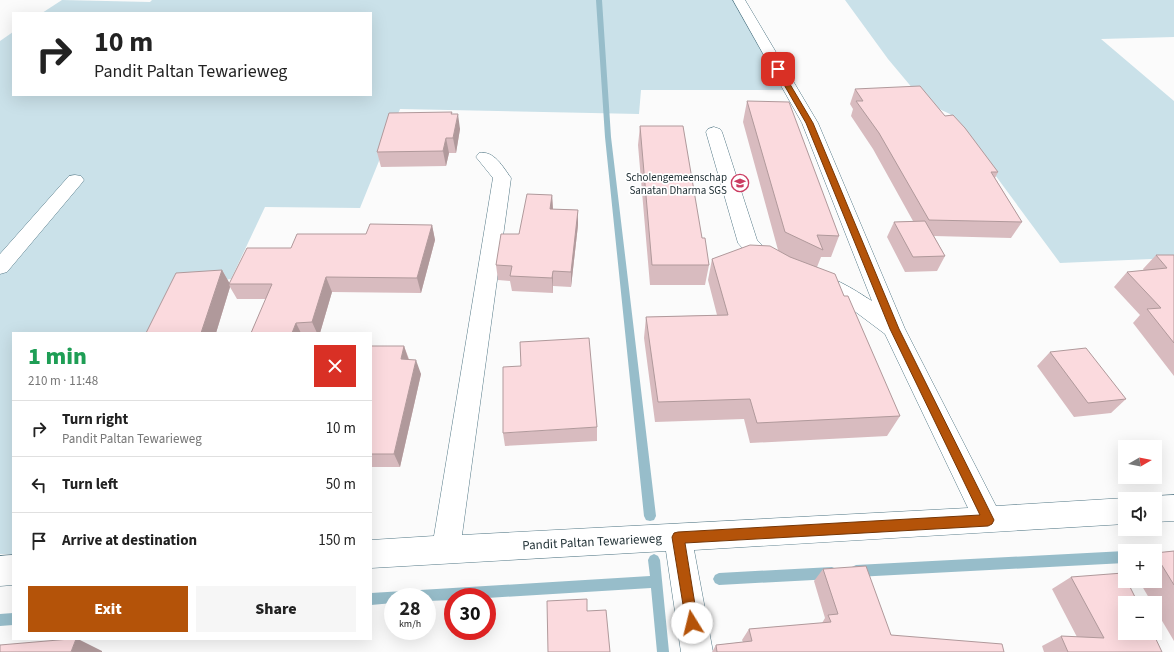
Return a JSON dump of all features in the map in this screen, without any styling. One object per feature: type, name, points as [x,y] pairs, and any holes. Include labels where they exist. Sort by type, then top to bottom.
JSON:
[{"type":"street","points":[[739,0],[810,123],[894,329],[988,520]]},
{"type":"street","points":[[714,132],[748,243],[759,254],[793,272],[841,292],[865,307],[894,329]]},
{"type":"street","points":[[446,551],[502,178],[485,157]]},
{"type":"street","points":[[0,267],[75,180]]},
{"type":"street","points":[[1162,509],[1174,508]]},
{"type":"street","name":"Pandit Paltan Tewarieweg","points":[[372,554],[446,551],[1118,511]]},
{"type":"street","points":[[678,537],[697,652]]},
{"type":"street","points":[[0,571],[12,570]]},
{"type":"shaded area","points":[[62,0],[150,2],[152,0],[734,0],[783,90],[641,90],[639,114],[400,109],[360,208],[265,207],[231,279],[174,287],[151,332],[12,332],[12,554],[0,554],[0,41],[12,33],[12,96],[372,96],[372,12],[44,12]]},
{"type":"shaded area","points":[[845,0],[1174,0],[1174,37],[1101,39],[1174,101],[1174,258],[1060,263],[950,114],[924,102],[888,59]]},
{"type":"building","points":[[920,86],[945,116],[953,115],[965,128],[998,172],[991,172],[1022,222],[929,220],[879,133],[856,101],[863,101],[855,89]]},
{"type":"building","points":[[747,101],[789,102],[839,236],[817,235],[823,250],[785,232]]},
{"type":"building","points":[[452,112],[451,114],[458,114],[453,138],[446,138],[443,151],[377,152],[389,113]]},
{"type":"building","points":[[640,126],[683,126],[702,238],[705,238],[709,265],[652,265]]},
{"type":"building","points":[[527,194],[552,195],[550,209],[578,210],[571,272],[553,271],[552,278],[510,276],[512,266],[496,265],[501,234],[519,234]]},
{"type":"building","points":[[925,221],[945,256],[913,257],[894,222]]},
{"type":"building","points":[[370,224],[432,225],[417,278],[326,277],[312,322],[296,323],[292,332],[251,332],[272,284],[229,284],[247,248],[291,248],[297,234],[366,234]]},
{"type":"building","points":[[750,245],[770,246],[790,257],[835,274],[844,296],[848,296],[900,416],[757,423],[750,399],[658,402],[646,317],[728,315],[712,259]]},
{"type":"building","points":[[1156,255],[1174,255],[1174,343],[1147,309],[1161,308],[1127,272],[1167,268]]},
{"type":"building","points":[[222,270],[201,332],[146,332],[176,273]]},
{"type":"building","points":[[589,338],[597,427],[503,433],[503,367],[521,366],[520,342]]},
{"type":"building","points":[[372,346],[404,346],[401,359],[416,360],[394,454],[372,454]]},
{"type":"building","points":[[1086,348],[1126,399],[1088,403],[1050,352]]},
{"type":"building","points":[[1174,551],[1174,585],[1162,565],[1162,552]]},
{"type":"building","points":[[866,566],[891,635],[1002,644],[1004,652],[717,652],[716,645],[752,641],[749,629],[831,622],[828,615],[838,614],[823,569]]},
{"type":"building","points":[[1118,573],[1118,588],[1130,588],[1134,596],[1118,596],[1118,640],[1156,640],[1162,652],[1068,652],[1061,636],[1104,638],[1071,577]]},
{"type":"building","points":[[587,599],[587,611],[606,610],[610,652],[548,652],[547,601]]},
{"type":"building","points":[[76,640],[71,652],[0,652],[0,645]]},
{"type":"waterway","points":[[599,0],[608,137],[650,516]]},
{"type":"waterway","points":[[856,571],[1118,557]]},
{"type":"waterway","points":[[654,560],[656,582]]},
{"type":"waterway","points":[[719,579],[832,573]]},
{"type":"waterway","points":[[436,595],[656,582]]},
{"type":"waterway","points":[[656,582],[663,652]]},
{"type":"waterway","points":[[372,599],[384,598]]},
{"type":"waterway","points":[[0,620],[12,619]]},
{"type":"place","name":"Scholengemeenschap Sanatan Dharma SGS","points":[[740,183]]},
{"type":"route","points":[[692,623],[678,537],[988,520],[894,329],[810,123],[778,69]]}]
